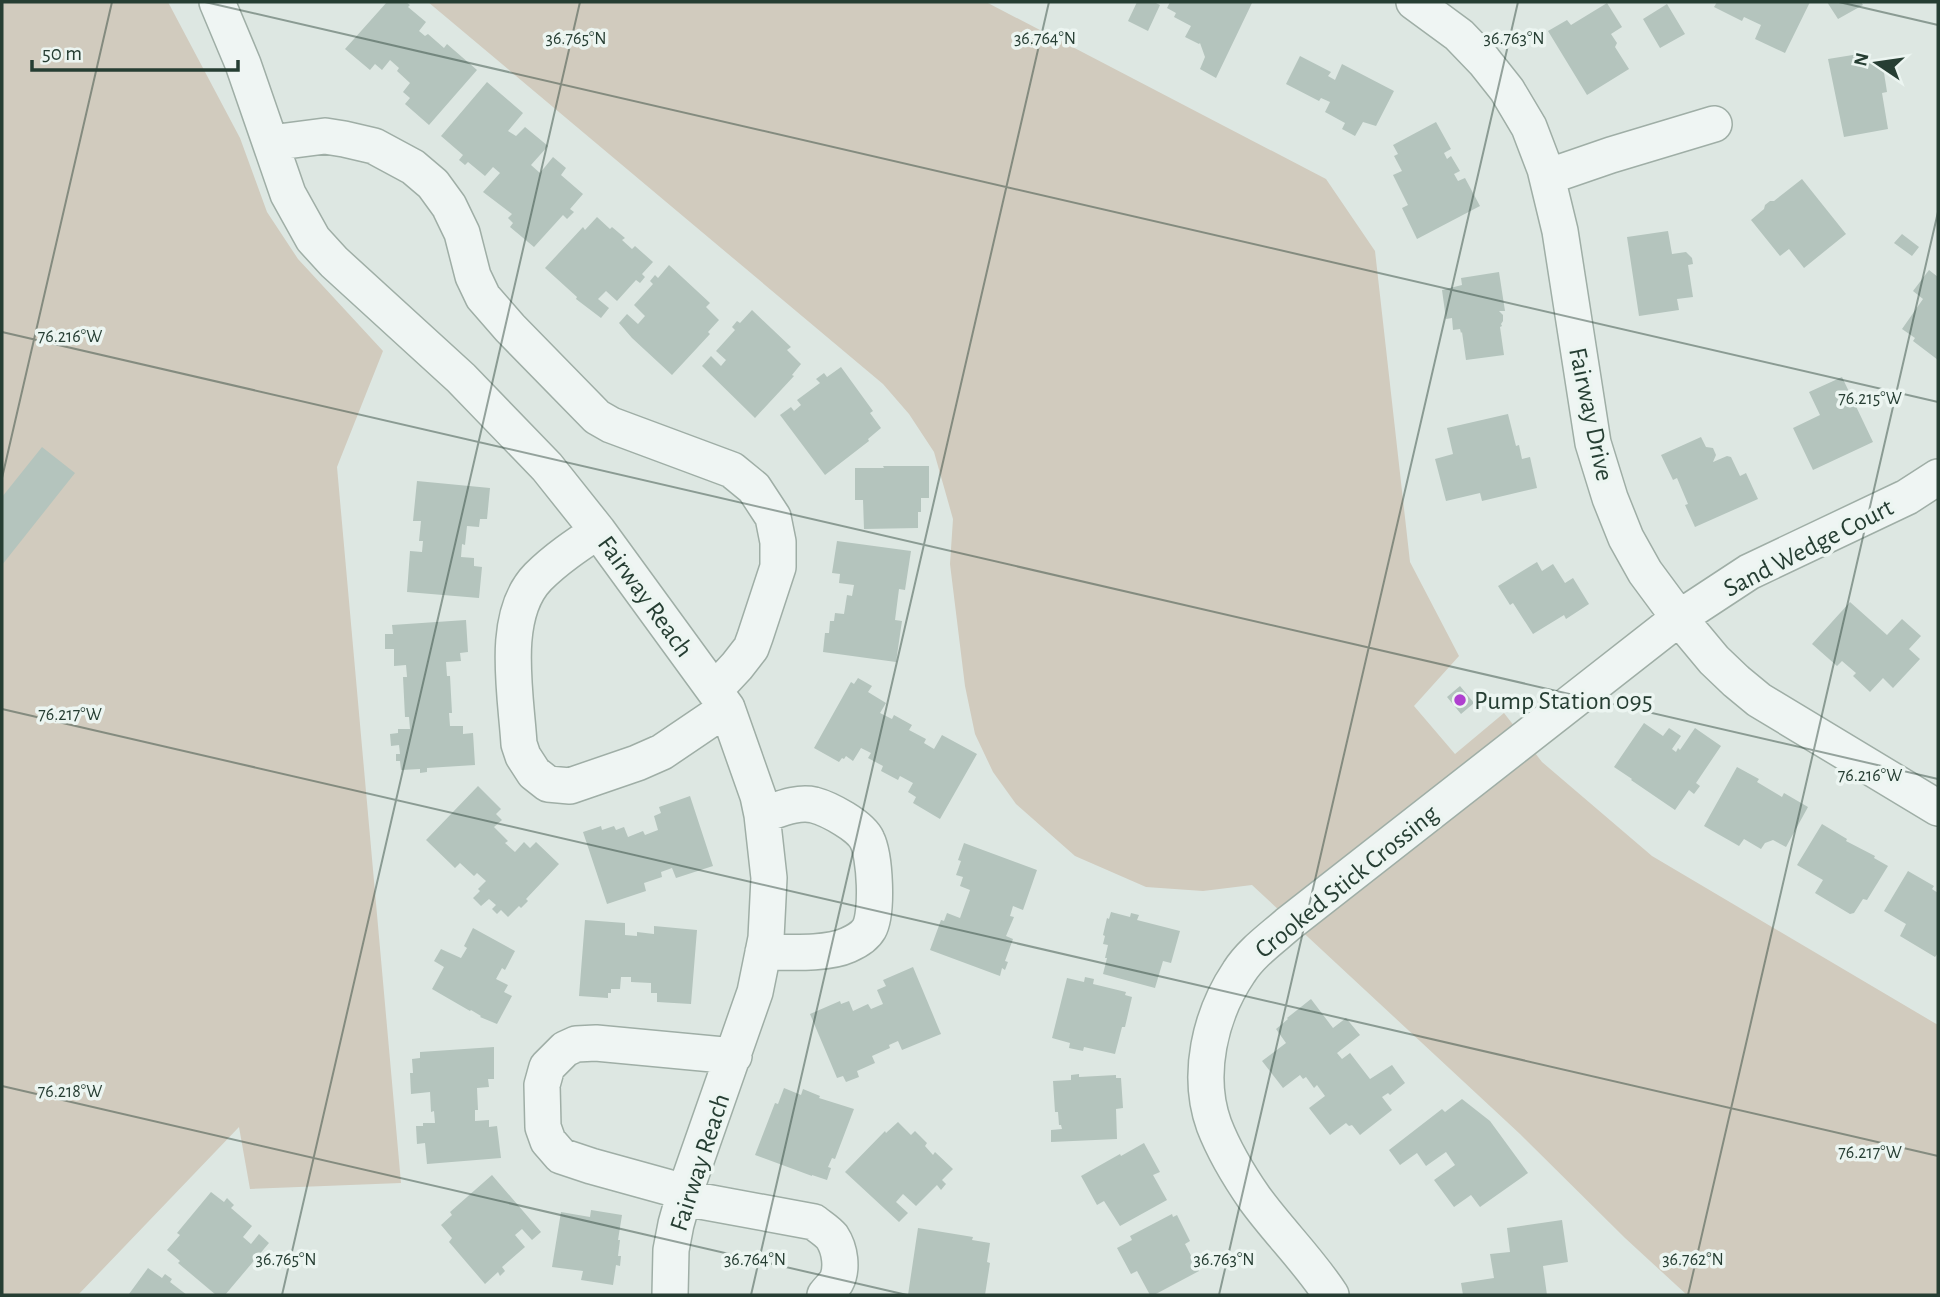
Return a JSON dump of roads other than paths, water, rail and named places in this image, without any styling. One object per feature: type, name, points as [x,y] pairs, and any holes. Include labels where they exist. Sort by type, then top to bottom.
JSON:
[{"type":"street","name":"Fairway Reach","points":[[217,2],[243,64],[288,194],[313,239],[334,262],[461,378],[547,467],[598,531],[720,697],[758,796],[769,878],[766,938],[755,992],[676,1224],[671,1250],[670,1295]]},
{"type":"street","name":"Fairway Drive","points":[[1415,2],[1459,35],[1484,61],[1507,90],[1529,127],[1547,177],[1560,231],[1593,443],[1610,498],[1626,538],[1644,572],[1714,660],[1759,700],[1938,808]]},
{"type":"street","points":[[1547,177],[1714,124]]},
{"type":"street","points":[[271,143],[325,136],[344,139],[374,146],[412,167],[433,184],[449,206],[462,233],[473,276],[483,297],[518,337],[597,416],[611,425],[732,471],[754,488],[773,517],[778,542],[778,567],[751,648],[723,681],[720,697],[662,752],[637,764],[570,786],[548,784],[534,773],[519,744],[513,649],[516,616],[537,578],[598,531]]},
{"type":"street","name":"Sand Wedge Court","points":[[1679,618],[1749,572],[1907,497],[1938,477]]},
{"type":"street","name":"Crooked Stick Crossing","points":[[1331,1295],[1256,1199],[1224,1150],[1213,1122],[1207,1083],[1208,1048],[1217,1013],[1239,972],[1250,958],[1288,924],[1679,618]]},
{"type":"street","points":[[762,815],[798,805],[813,805],[859,828],[867,839],[872,856],[875,909],[867,933],[847,946],[826,950],[763,952]]},
{"type":"street","points":[[734,1056],[596,1043],[576,1044],[565,1049],[547,1067],[542,1085],[543,1127],[548,1141],[561,1156],[685,1195],[814,1222],[830,1234],[840,1260],[836,1281],[825,1295]]},
{"type":"place","name":"Pump Station 095","points":[[1460,700]]}]
